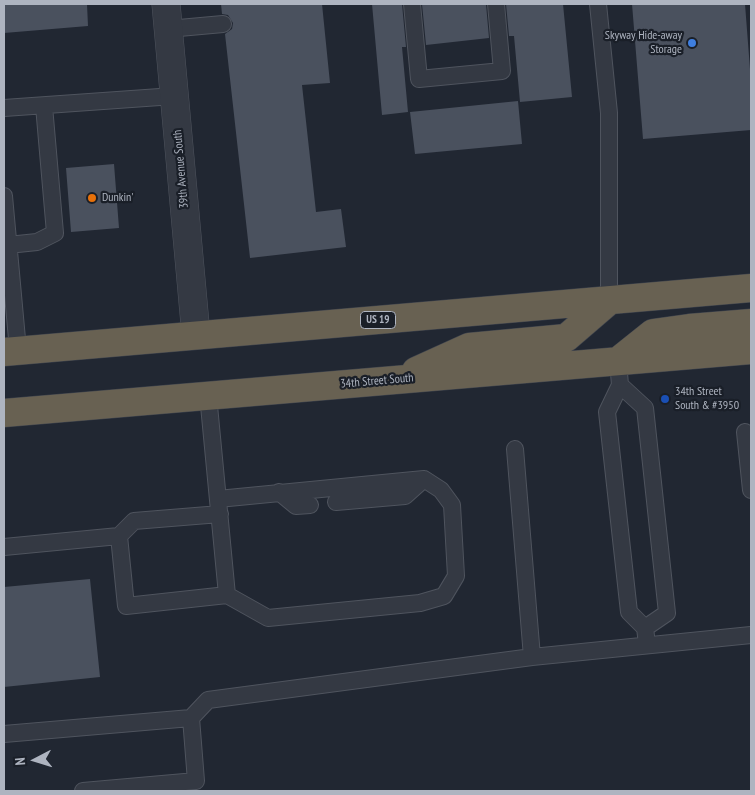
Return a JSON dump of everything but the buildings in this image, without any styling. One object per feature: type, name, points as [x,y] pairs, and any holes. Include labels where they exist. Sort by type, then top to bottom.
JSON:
[{"type":"highway","name":"US 19","points":[[11,351],[751,288]]},
{"type":"highway","points":[[399,379],[469,347],[566,338],[609,301]]},
{"type":"highway","points":[[619,373],[653,333],[751,323]]},
{"type":"highway","name":"34th Street South","points":[[4,414],[399,379],[619,373],[751,350]]},
{"type":"street","name":"39th Avenue South","points":[[167,17],[196,335]]},
{"type":"lane","points":[[412,4],[419,79],[502,71],[496,4]]},
{"type":"lane","points":[[598,4],[609,114],[609,301]]},
{"type":"lane","points":[[167,17],[224,24]]},
{"type":"lane","points":[[4,108],[174,96]]},
{"type":"lane","points":[[8,245],[37,242],[55,233],[44,106]]},
{"type":"lane","points":[[4,196],[8,245],[11,351]]},
{"type":"lane","points":[[619,373],[607,412],[629,612],[645,628],[647,644]]},
{"type":"lane","points":[[619,373],[645,408],[667,613],[645,628]]},
{"type":"lane","points":[[208,395],[228,595]]},
{"type":"lane","points":[[745,432],[751,490]]},
{"type":"lane","points":[[515,449],[532,657]]},
{"type":"lane","points":[[4,547],[119,536],[134,521],[219,506],[279,492],[424,479],[441,490],[452,505],[456,576],[444,596],[420,603],[268,618],[228,595],[126,606],[119,536]]},
{"type":"lane","points":[[336,502],[405,496],[424,479]]},
{"type":"lane","points":[[279,492],[296,506],[310,504]]},
{"type":"lane","points":[[4,734],[191,718],[208,700],[532,657],[751,635]]},
{"type":"lane","points":[[83,791],[196,786],[191,718]]},
{"type":"place","name":"Skyway Hide-away Storage","points":[[692,43]]},
{"type":"place","name":"Dunkin'","points":[[92,198]]},
{"type":"place","name":"34th Street South & #3950","points":[[665,399]]}]
